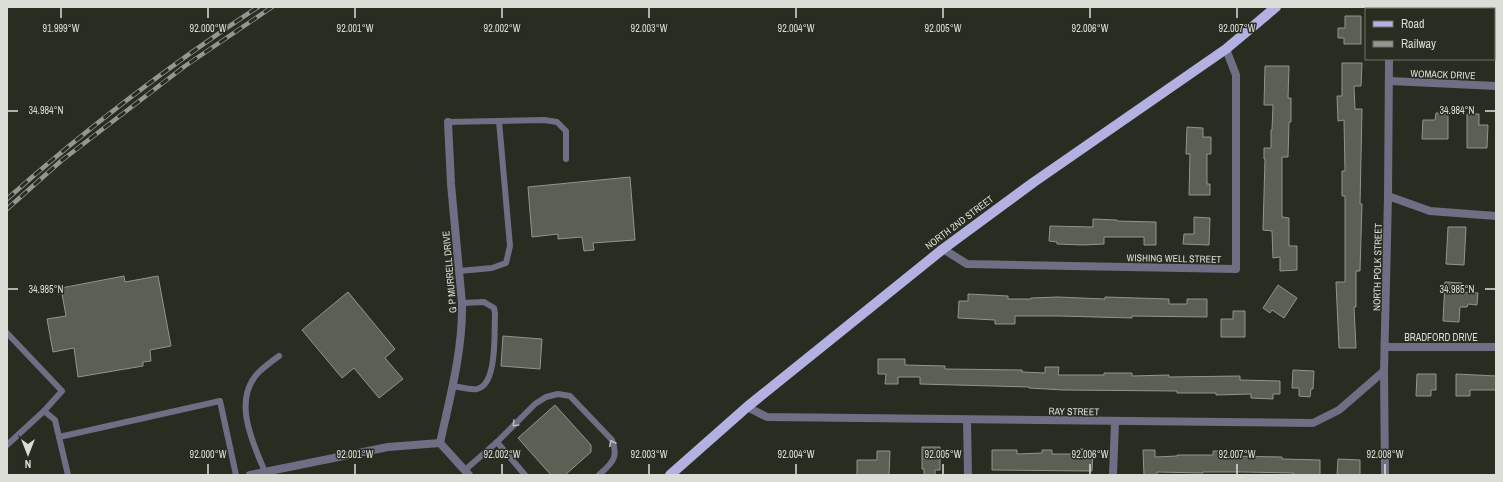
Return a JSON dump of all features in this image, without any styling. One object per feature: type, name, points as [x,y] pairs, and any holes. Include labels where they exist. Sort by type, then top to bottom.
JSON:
[{"type":"main road","name":"NORTH 2ND STREET","points":[[670,475],[747,407],[943,249],[1034,182],[1226,49],[1276,7]]},
{"type":"street","name":"WISHING WELL STREET","points":[[943,249],[967,264],[1236,269],[1236,75],[1226,49]]},
{"type":"street","name":"NORTH POLK STREET","points":[[1386,475],[1384,371],[1386,347],[1389,60]]},
{"type":"street","name":"WOMACK DRIVE","points":[[1390,82],[1496,86]]},
{"type":"street","name":"G P MURRELL DRIVE","points":[[440,443],[453,386],[461,333],[462,303],[451,184],[448,122]]},
{"type":"street","points":[[1388,196],[1430,211],[1496,216]]},
{"type":"street","name":"BRADFORD DRIVE","points":[[1386,347],[1496,347]]},
{"type":"street","name":"RAY STREET","points":[[747,407],[768,417],[1314,424],[1339,410],[1384,371]]},
{"type":"street","points":[[967,420],[968,475]]},
{"type":"street","points":[[1113,475],[1115,422]]},
{"type":"street","points":[[250,475],[388,447],[440,443],[467,473]]},
{"type":"lane","points":[[448,122],[544,120],[557,122],[566,131],[566,159]]},
{"type":"lane","points":[[459,271],[492,268],[506,263],[510,246],[499,121]]},
{"type":"lane","points":[[453,386],[478,389],[484,386],[491,373],[493,361],[494,308],[484,302],[462,303]]},
{"type":"lane","points":[[7,333],[62,391],[44,411],[7,445]]},
{"type":"lane","points":[[265,472],[250,434],[247,422],[246,405],[248,390],[257,374],[279,356]]},
{"type":"lane","points":[[467,473],[535,404],[546,397],[558,394],[570,396],[612,440],[615,449],[615,456],[610,466],[599,475]]},
{"type":"lane","points":[[59,437],[220,401],[236,475]]},
{"type":"lane","points":[[44,411],[54,420],[68,475]]},
{"type":"lane","points":[[497,442],[525,475]]},
{"type":"building","points":[[1345,16],[1361,16],[1361,44],[1344,44],[1344,38],[1338,38],[1338,28],[1345,28]]},
{"type":"building","points":[[1342,63],[1362,63],[1361,86],[1354,86],[1355,109],[1362,109],[1360,271],[1356,271],[1356,307],[1354,307],[1356,348],[1339,348],[1336,282],[1345,282],[1345,196],[1342,196],[1342,171],[1345,171],[1344,120],[1338,121],[1337,96],[1342,96]]},
{"type":"building","points":[[1265,66],[1289,66],[1288,98],[1291,98],[1291,122],[1289,122],[1288,157],[1282,157],[1282,217],[1289,218],[1289,246],[1297,246],[1297,270],[1280,271],[1280,257],[1273,258],[1272,231],[1263,230],[1264,148],[1271,148],[1273,105],[1264,105]]},
{"type":"building","points":[[1436,113],[1448,114],[1448,139],[1422,139],[1423,120],[1435,120]]},
{"type":"building","points":[[1467,114],[1479,114],[1479,125],[1488,125],[1487,148],[1467,148]]},
{"type":"building","points":[[1187,127],[1203,128],[1203,137],[1211,137],[1211,154],[1207,154],[1207,184],[1210,184],[1210,195],[1189,195],[1190,154],[1186,154]]},
{"type":"building","points":[[630,177],[635,240],[593,243],[594,250],[584,251],[582,237],[558,239],[558,234],[532,237],[528,187]]},
{"type":"building","points":[[1194,217],[1210,218],[1209,245],[1183,244],[1184,234],[1194,234]]},
{"type":"building","points":[[1093,219],[1156,222],[1156,245],[1144,245],[1144,237],[1104,237],[1104,244],[1083,245],[1057,244],[1057,242],[1049,241],[1050,226],[1093,227]]},
{"type":"building","points":[[1448,227],[1466,227],[1464,265],[1446,264]]},
{"type":"building","points":[[124,276],[125,282],[158,276],[171,346],[150,350],[151,361],[143,362],[143,366],[78,377],[74,348],[53,352],[47,319],[66,316],[61,288]]},
{"type":"building","points":[[1445,282],[1462,283],[1461,292],[1478,293],[1477,305],[1468,304],[1467,307],[1460,307],[1459,322],[1443,321]]},
{"type":"building","points":[[1278,285],[1297,298],[1284,318],[1272,310],[1270,313],[1263,308]]},
{"type":"building","points":[[348,292],[395,349],[385,358],[403,379],[379,398],[354,368],[342,378],[302,330]]},
{"type":"building","points":[[968,294],[1008,296],[1008,299],[1058,297],[1105,299],[1105,297],[1169,299],[1169,304],[1187,304],[1187,299],[1207,299],[1207,317],[1132,316],[1132,318],[1015,316],[1015,324],[995,324],[995,320],[958,318],[959,301],[968,301]]},
{"type":"building","points":[[1233,311],[1245,311],[1245,337],[1221,337],[1221,319],[1233,319]]},
{"type":"building","points":[[503,336],[542,339],[540,369],[501,366]]},
{"type":"building","points":[[878,359],[905,359],[905,365],[945,366],[945,369],[1022,370],[1022,372],[1045,373],[1045,367],[1059,367],[1058,375],[1104,375],[1104,373],[1132,373],[1132,376],[1240,376],[1240,380],[1280,381],[1280,394],[1273,394],[1273,399],[1251,398],[1251,394],[1216,395],[1216,393],[1177,393],[1177,391],[1063,390],[1029,387],[920,384],[920,377],[898,377],[898,384],[885,384],[886,374],[878,374]]},
{"type":"building","points":[[1293,370],[1314,371],[1313,389],[1311,389],[1310,397],[1299,396],[1299,388],[1292,388]]},
{"type":"building","points":[[1417,374],[1436,374],[1436,390],[1431,390],[1431,396],[1416,396]]},
{"type":"building","points":[[1456,374],[1496,376],[1496,390],[1470,390],[1470,396],[1456,396]]},
{"type":"building","points":[[555,405],[591,445],[591,452],[565,475],[551,475],[518,438]]},
{"type":"building","points":[[922,447],[940,447],[940,470],[935,470],[935,475],[924,475],[924,469],[922,469]]},
{"type":"building","points":[[1080,449],[1093,450],[1092,471],[992,470],[992,450],[1017,450],[1017,454],[1042,453],[1042,450],[1052,450],[1052,454],[1080,454]]},
{"type":"building","points":[[1143,450],[1155,450],[1155,457],[1177,455],[1213,455],[1213,451],[1225,451],[1226,456],[1282,457],[1282,459],[1320,460],[1320,475],[1243,472],[1157,472],[1157,475],[1144,475]]},
{"type":"building","points":[[877,451],[890,451],[889,475],[857,475],[857,460],[877,460]]},
{"type":"building","points":[[1338,459],[1360,460],[1360,475],[1337,475]]},
{"type":"railway","points":[[7,199],[129,98],[258,7]]},
{"type":"railway","points":[[7,209],[61,161],[185,66],[272,7]]}]
